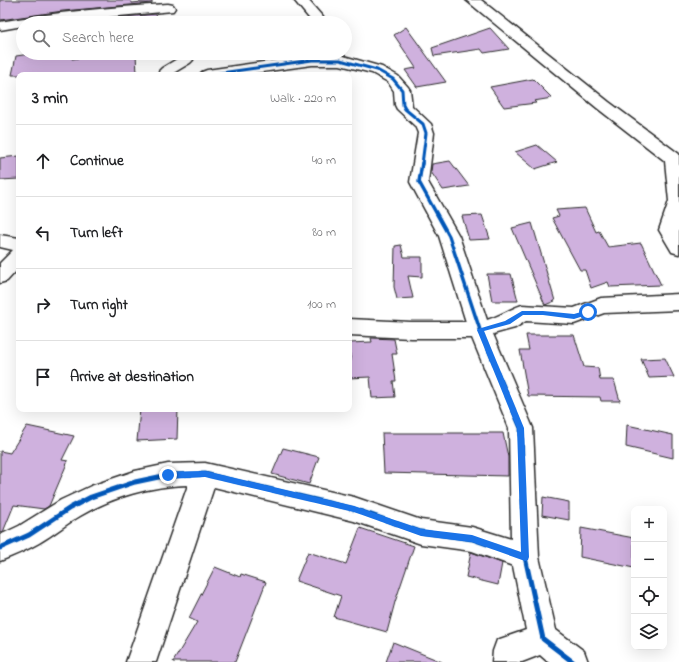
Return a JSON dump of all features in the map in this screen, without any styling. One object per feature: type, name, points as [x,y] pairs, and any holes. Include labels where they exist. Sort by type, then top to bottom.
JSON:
[{"type":"street","points":[[300,0],[315,16]]},
{"type":"street","points":[[473,0],[603,105],[674,159],[678,201],[669,230],[679,247]]},
{"type":"street","points":[[64,16],[165,4],[162,16]]},
{"type":"street","points":[[0,26],[16,23]]},
{"type":"street","points":[[352,57],[377,70],[398,84],[402,90],[404,98],[403,105],[405,109],[423,124],[426,133],[419,182],[449,236],[480,330],[521,428],[525,557],[543,639],[573,662]]},
{"type":"street","points":[[168,72],[185,60]]},
{"type":"street","points":[[230,72],[320,60]]},
{"type":"street","points":[[0,241],[16,244]]},
{"type":"street","points":[[0,276],[16,258]]},
{"type":"street","points":[[352,327],[411,330],[480,330],[507,322],[522,313],[543,313],[574,316],[600,306],[679,302]]},
{"type":"street","points":[[0,548],[29,535],[70,508],[91,497],[135,482],[168,475],[205,474],[354,509],[421,532],[472,539],[525,557]]},
{"type":"street","points":[[141,662],[205,474]]},
{"type":"street","points":[[507,662],[508,651],[543,639]]},
{"type":"building","points":[[0,0],[131,0],[132,3],[152,1],[152,3],[16,16],[16,18],[0,20]]},
{"type":"building","points":[[156,14],[156,16],[134,16]]},
{"type":"building","points":[[406,27],[446,82],[417,87],[405,70],[416,68],[394,35]]},
{"type":"building","points":[[490,28],[509,49],[484,53],[481,49],[434,56],[432,48]]},
{"type":"building","points":[[16,56],[16,60],[136,60],[137,72],[16,72],[16,75],[12,75]]},
{"type":"building","points":[[533,79],[552,98],[534,101],[536,103],[504,107],[490,87]]},
{"type":"building","points":[[537,145],[557,162],[535,169],[515,152]]},
{"type":"building","points":[[16,156],[16,179],[0,180],[0,158]]},
{"type":"building","points":[[450,161],[469,186],[443,190],[431,172],[432,164]]},
{"type":"building","points":[[585,208],[596,232],[599,231],[608,247],[641,243],[661,285],[610,287],[608,282],[591,288],[585,270],[580,270],[552,218],[559,216],[556,210]]},
{"type":"building","points":[[482,215],[490,239],[469,240],[462,216]]},
{"type":"building","points":[[532,223],[555,301],[545,305],[512,228]]},
{"type":"building","points":[[401,245],[404,257],[422,257],[422,277],[408,276],[413,298],[397,299],[394,287],[395,246]]},
{"type":"building","points":[[487,274],[511,274],[518,301],[492,301]]},
{"type":"building","points":[[526,335],[574,335],[584,367],[598,368],[600,380],[614,380],[620,401],[601,401],[600,397],[528,396],[520,350],[529,350]]},
{"type":"building","points":[[371,338],[394,339],[397,354],[392,354],[396,381],[393,381],[395,397],[372,398],[370,377],[352,378],[352,343],[372,342]]},
{"type":"building","points":[[665,358],[674,377],[649,378],[641,359]]},
{"type":"building","points":[[140,412],[178,412],[177,439],[137,441]]},
{"type":"building","points":[[627,425],[673,435],[673,458],[626,447]]},
{"type":"building","points":[[27,426],[74,436],[62,460],[68,461],[49,506],[44,509],[14,505],[3,532],[0,533],[0,451],[10,453]]},
{"type":"building","points":[[382,433],[503,433],[508,457],[508,476],[384,473]]},
{"type":"building","points":[[283,448],[319,457],[309,484],[272,474]]},
{"type":"building","points":[[543,497],[569,502],[569,520],[542,515]]},
{"type":"building","points":[[360,528],[414,546],[395,602],[387,632],[334,617],[341,596],[296,581],[308,552],[346,564]]},
{"type":"building","points":[[581,528],[631,537],[631,567],[580,557]]},
{"type":"building","points":[[471,552],[502,563],[498,585],[466,577]]},
{"type":"building","points":[[215,567],[240,577],[241,574],[266,582],[235,662],[173,662],[197,622],[189,618]]},
{"type":"building","points":[[393,642],[442,662],[386,662]]},
{"type":"cycle path","points":[[228,72],[312,60]]},
{"type":"cycle path","points":[[312,60],[340,60]]},
{"type":"cycle path","points":[[340,60],[377,70],[393,79],[402,90],[403,105],[405,109],[423,124],[426,133],[419,182],[449,236],[480,330],[521,428],[525,557]]},
{"type":"cycle path","points":[[0,548],[29,535],[70,508],[91,497],[135,482],[168,475],[205,474],[354,509],[421,532],[472,539],[525,557],[543,639],[573,662]]},
{"type":"route","points":[[168,475],[205,474],[354,509],[421,532],[472,539],[525,557],[521,428],[480,330],[507,322],[522,313],[543,313],[574,316],[588,312]]}]
